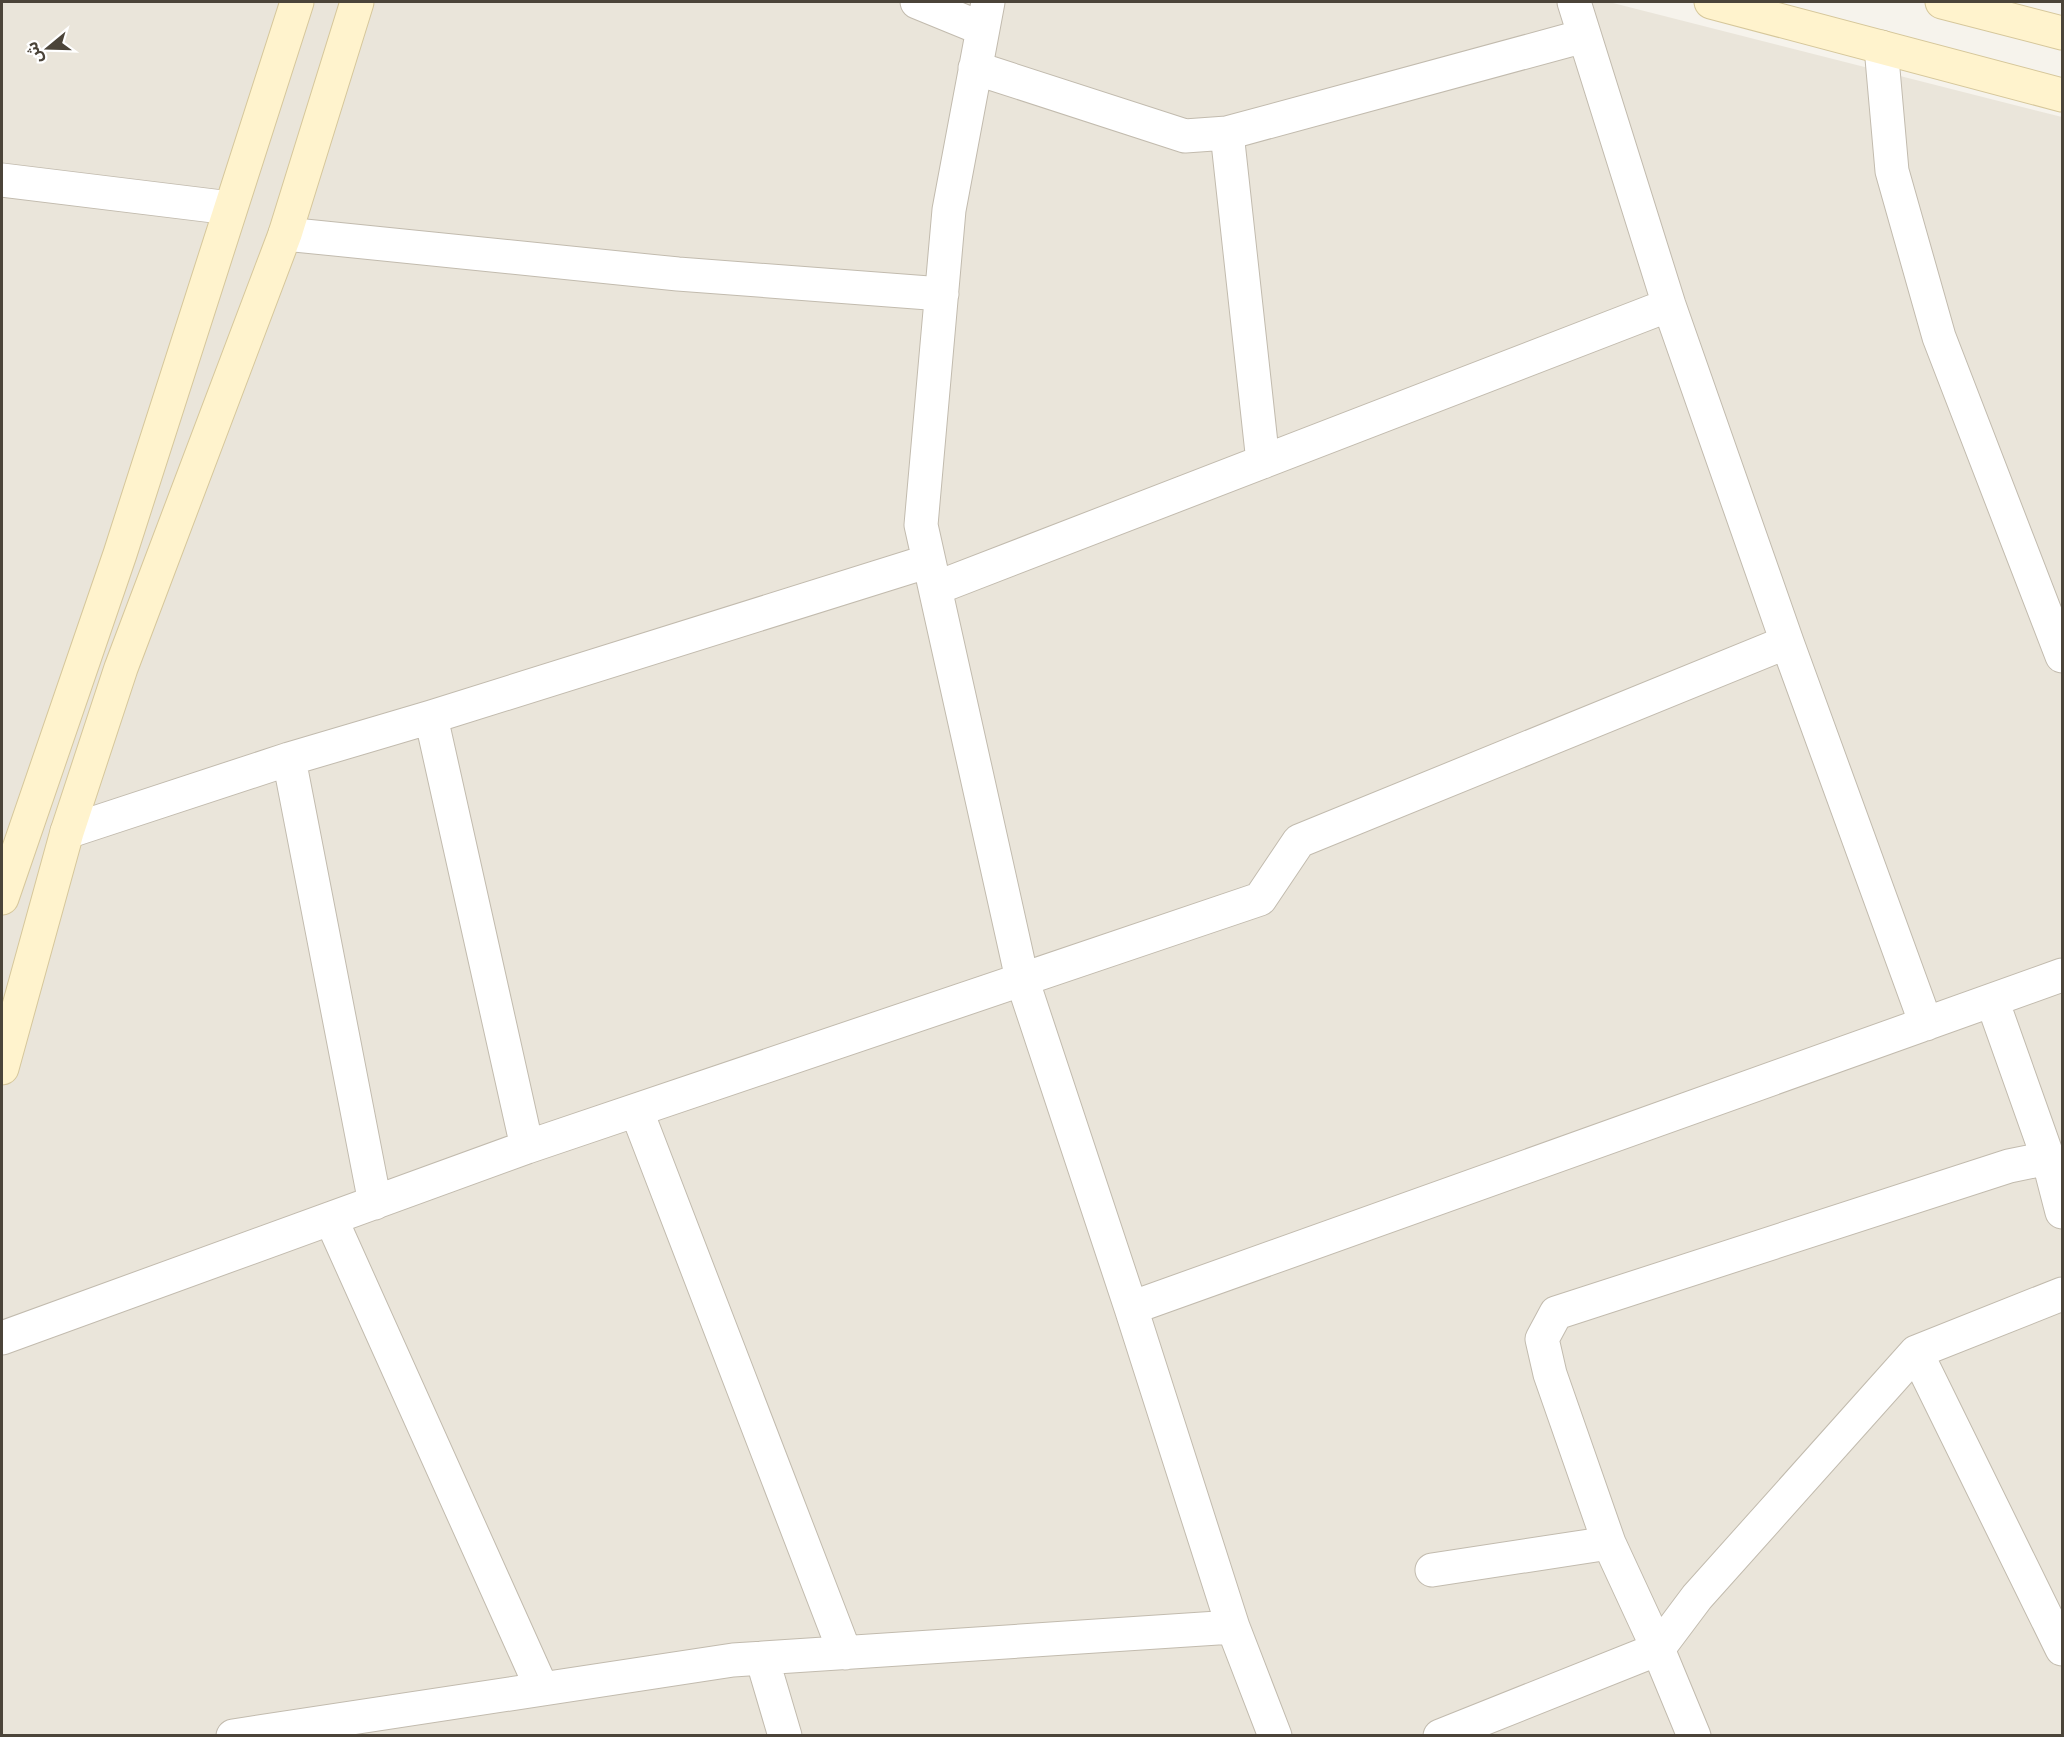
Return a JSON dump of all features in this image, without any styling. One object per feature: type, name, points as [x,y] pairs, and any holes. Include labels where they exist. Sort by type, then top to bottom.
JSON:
[{"type":"main road","points":[[2,898],[120,554],[297,2]]},
{"type":"main road","points":[[2,1068],[67,832],[121,668],[285,234],[357,2]]},
{"type":"main road","points":[[1711,2],[2062,95]]},
{"type":"main road","points":[[1942,2],[2062,33]]},
{"type":"street","points":[[917,2],[985,15],[949,210],[921,525],[1022,979],[1233,1627],[1275,1736]]},
{"type":"street","points":[[1574,2],[1669,305],[1787,642],[1926,1024]]},
{"type":"street","points":[[975,68],[1185,136],[1227,133],[1584,36]]},
{"type":"street","points":[[1881,47],[1892,171],[1939,337],[2062,656]]},
{"type":"street","points":[[1227,133],[1263,462]]},
{"type":"street","points":[[2,180],[230,208]]},
{"type":"street","points":[[285,234],[678,274],[942,294]]},
{"type":"street","points":[[67,832],[289,759],[933,574],[1263,462],[1669,305]]},
{"type":"street","points":[[2,1338],[527,1148],[1260,899],[1299,842],[1787,642]]},
{"type":"street","points":[[431,717],[527,1148]]},
{"type":"street","points":[[289,759],[375,1203]]},
{"type":"street","points":[[1131,1308],[2062,975]]},
{"type":"street","points":[[1992,1000],[2048,1158],[2062,1212]]},
{"type":"street","points":[[637,1112],[845,1653]]},
{"type":"street","points":[[1694,1736],[1610,1543],[1550,1374],[1542,1339],[1556,1313],[2009,1166],[2048,1158]]},
{"type":"street","points":[[331,1219],[542,1689]]},
{"type":"street","points":[[1440,1736],[1658,1649],[1697,1597],[1916,1352],[2062,1294]]},
{"type":"street","points":[[1916,1352],[2062,1649]]},
{"type":"street","points":[[1432,1570],[1610,1543]]},
{"type":"street","points":[[233,1736],[733,1660],[1233,1627]]},
{"type":"street","points":[[762,1658],[785,1736]]},
{"type":"shaded area","points":[[2,2],[1609,2],[2062,117],[2062,1735],[2,1736]]}]
